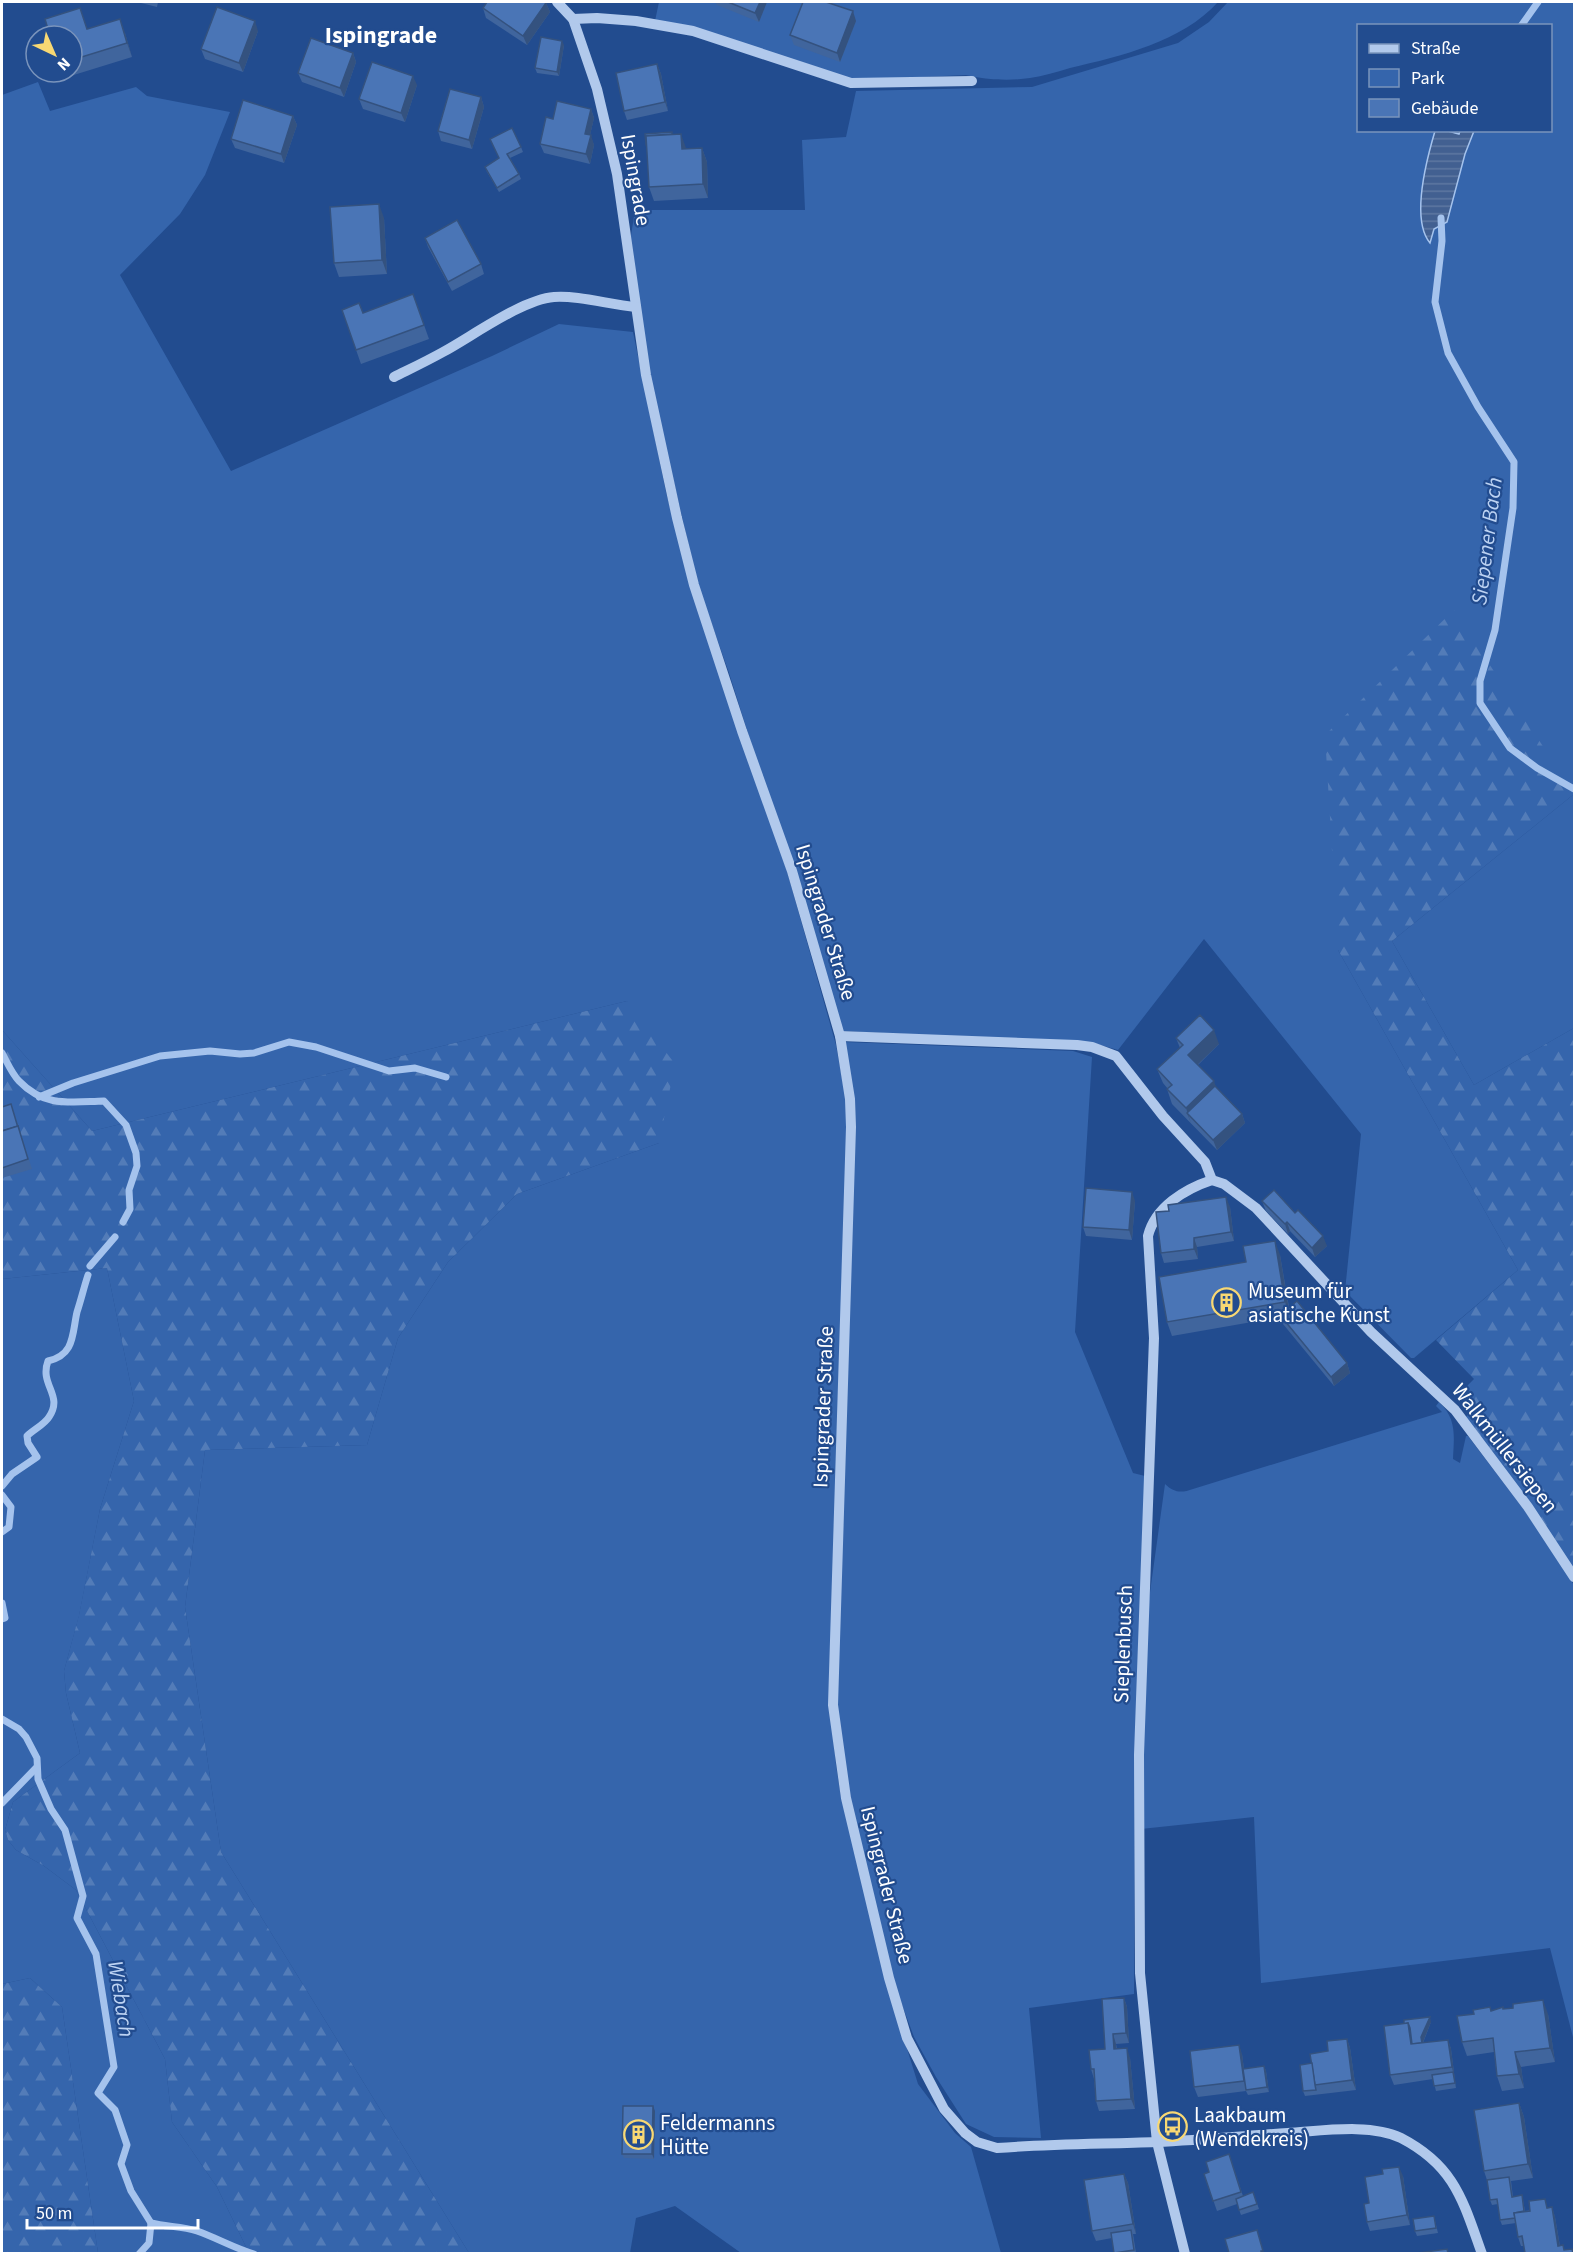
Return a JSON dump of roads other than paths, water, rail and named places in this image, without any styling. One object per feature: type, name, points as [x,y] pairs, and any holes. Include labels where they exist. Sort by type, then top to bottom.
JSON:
[{"type":"street","name":"Ispingrade","points":[[557,2],[573,19],[608,129],[617,174],[646,375]]},
{"type":"street","points":[[573,19],[636,21],[693,31],[850,83],[972,81]]},
{"type":"street","points":[[394,377],[442,353],[496,320],[541,299],[566,297],[636,307]]},
{"type":"street","name":"Ispingrader Straße","points":[[646,375],[664,462],[694,585],[742,731],[792,871],[840,1036],[850,1099],[833,1705],[846,1798],[889,1978],[907,2038],[944,2109],[965,2133],[977,2142],[997,2148],[1157,2142],[1323,2131],[1374,2130],[1399,2137],[1419,2149],[1445,2172],[1460,2194],[1482,2253]]},
{"type":"street","points":[[840,1036],[1077,1045],[1092,1047],[1116,1056],[1163,1116],[1205,1162],[1212,1180]]},
{"type":"street","name":"Walkmüllersiepen","points":[[1212,1180],[1236,1191],[1256,1208],[1371,1332],[1455,1410],[1528,1507],[1575,1577]]},
{"type":"street","name":"Sieplenbusch","points":[[1157,2142],[1140,1962],[1139,1755],[1154,1338],[1148,1236],[1157,1215],[1176,1197],[1199,1184],[1212,1180]]},
{"type":"street","points":[[1157,2142],[1185,2253]]},
{"type":"waterway","name":"Siepener Bach","points":[[1522,24],[1538,2]]},
{"type":"waterway","name":"Siepener Bach","points":[[1441,218],[1442,241],[1435,302],[1448,353],[1478,407],[1514,462],[1513,508],[1495,630],[1480,681],[1480,703],[1510,748],[1537,768],[1574,789]]},
{"type":"waterway","points":[[39,1097],[73,1083],[160,1056],[210,1051],[254,1053],[289,1042],[316,1047],[389,1071],[415,1068],[446,1077]]},
{"type":"waterway","name":"Wiebach","points":[[2,1053],[16,1078],[39,1096],[59,1102],[104,1101],[126,1125],[136,1153],[137,1166],[129,1190],[130,1209],[123,1222]]},
{"type":"waterway","name":"Wiebach","points":[[90,1266],[115,1237]]},
{"type":"waterway","name":"Wiebach","points":[[2,1486],[12,1474],[37,1457],[28,1443],[27,1436],[47,1420],[53,1409],[53,1396],[46,1377],[48,1361],[63,1354],[71,1343],[88,1275]]},
{"type":"waterway","name":"Wiebach","points":[[2,1495],[11,1507],[9,1527],[2,1532]]},
{"type":"waterway","name":"Wiebach","points":[[2,1603],[5,1618],[2,1619]]},
{"type":"waterway","name":"Wiebach","points":[[2,1719],[19,1729],[37,1758],[38,1779],[51,1809],[65,1830],[83,1896],[77,1918],[96,1954],[114,2067],[98,2093],[115,2110],[127,2145],[121,2164],[131,2191],[151,2223],[149,2243],[139,2254]]},
{"type":"waterway","points":[[2,1803],[36,1768]]},
{"type":"waterway","points":[[151,2223],[197,2231],[254,2254]]},
{"type":"place","name":"Museum für asiatische Kunst","points":[[1227,1303]]},
{"type":"place","name":"Laakbaum (Wendekreis)","points":[[1173,2127]]},
{"type":"place","name":"Feldermanns Hütte","points":[[639,2135]]},
{"type":"district","name":"Ispingrade","points":[[381,35]]}]
